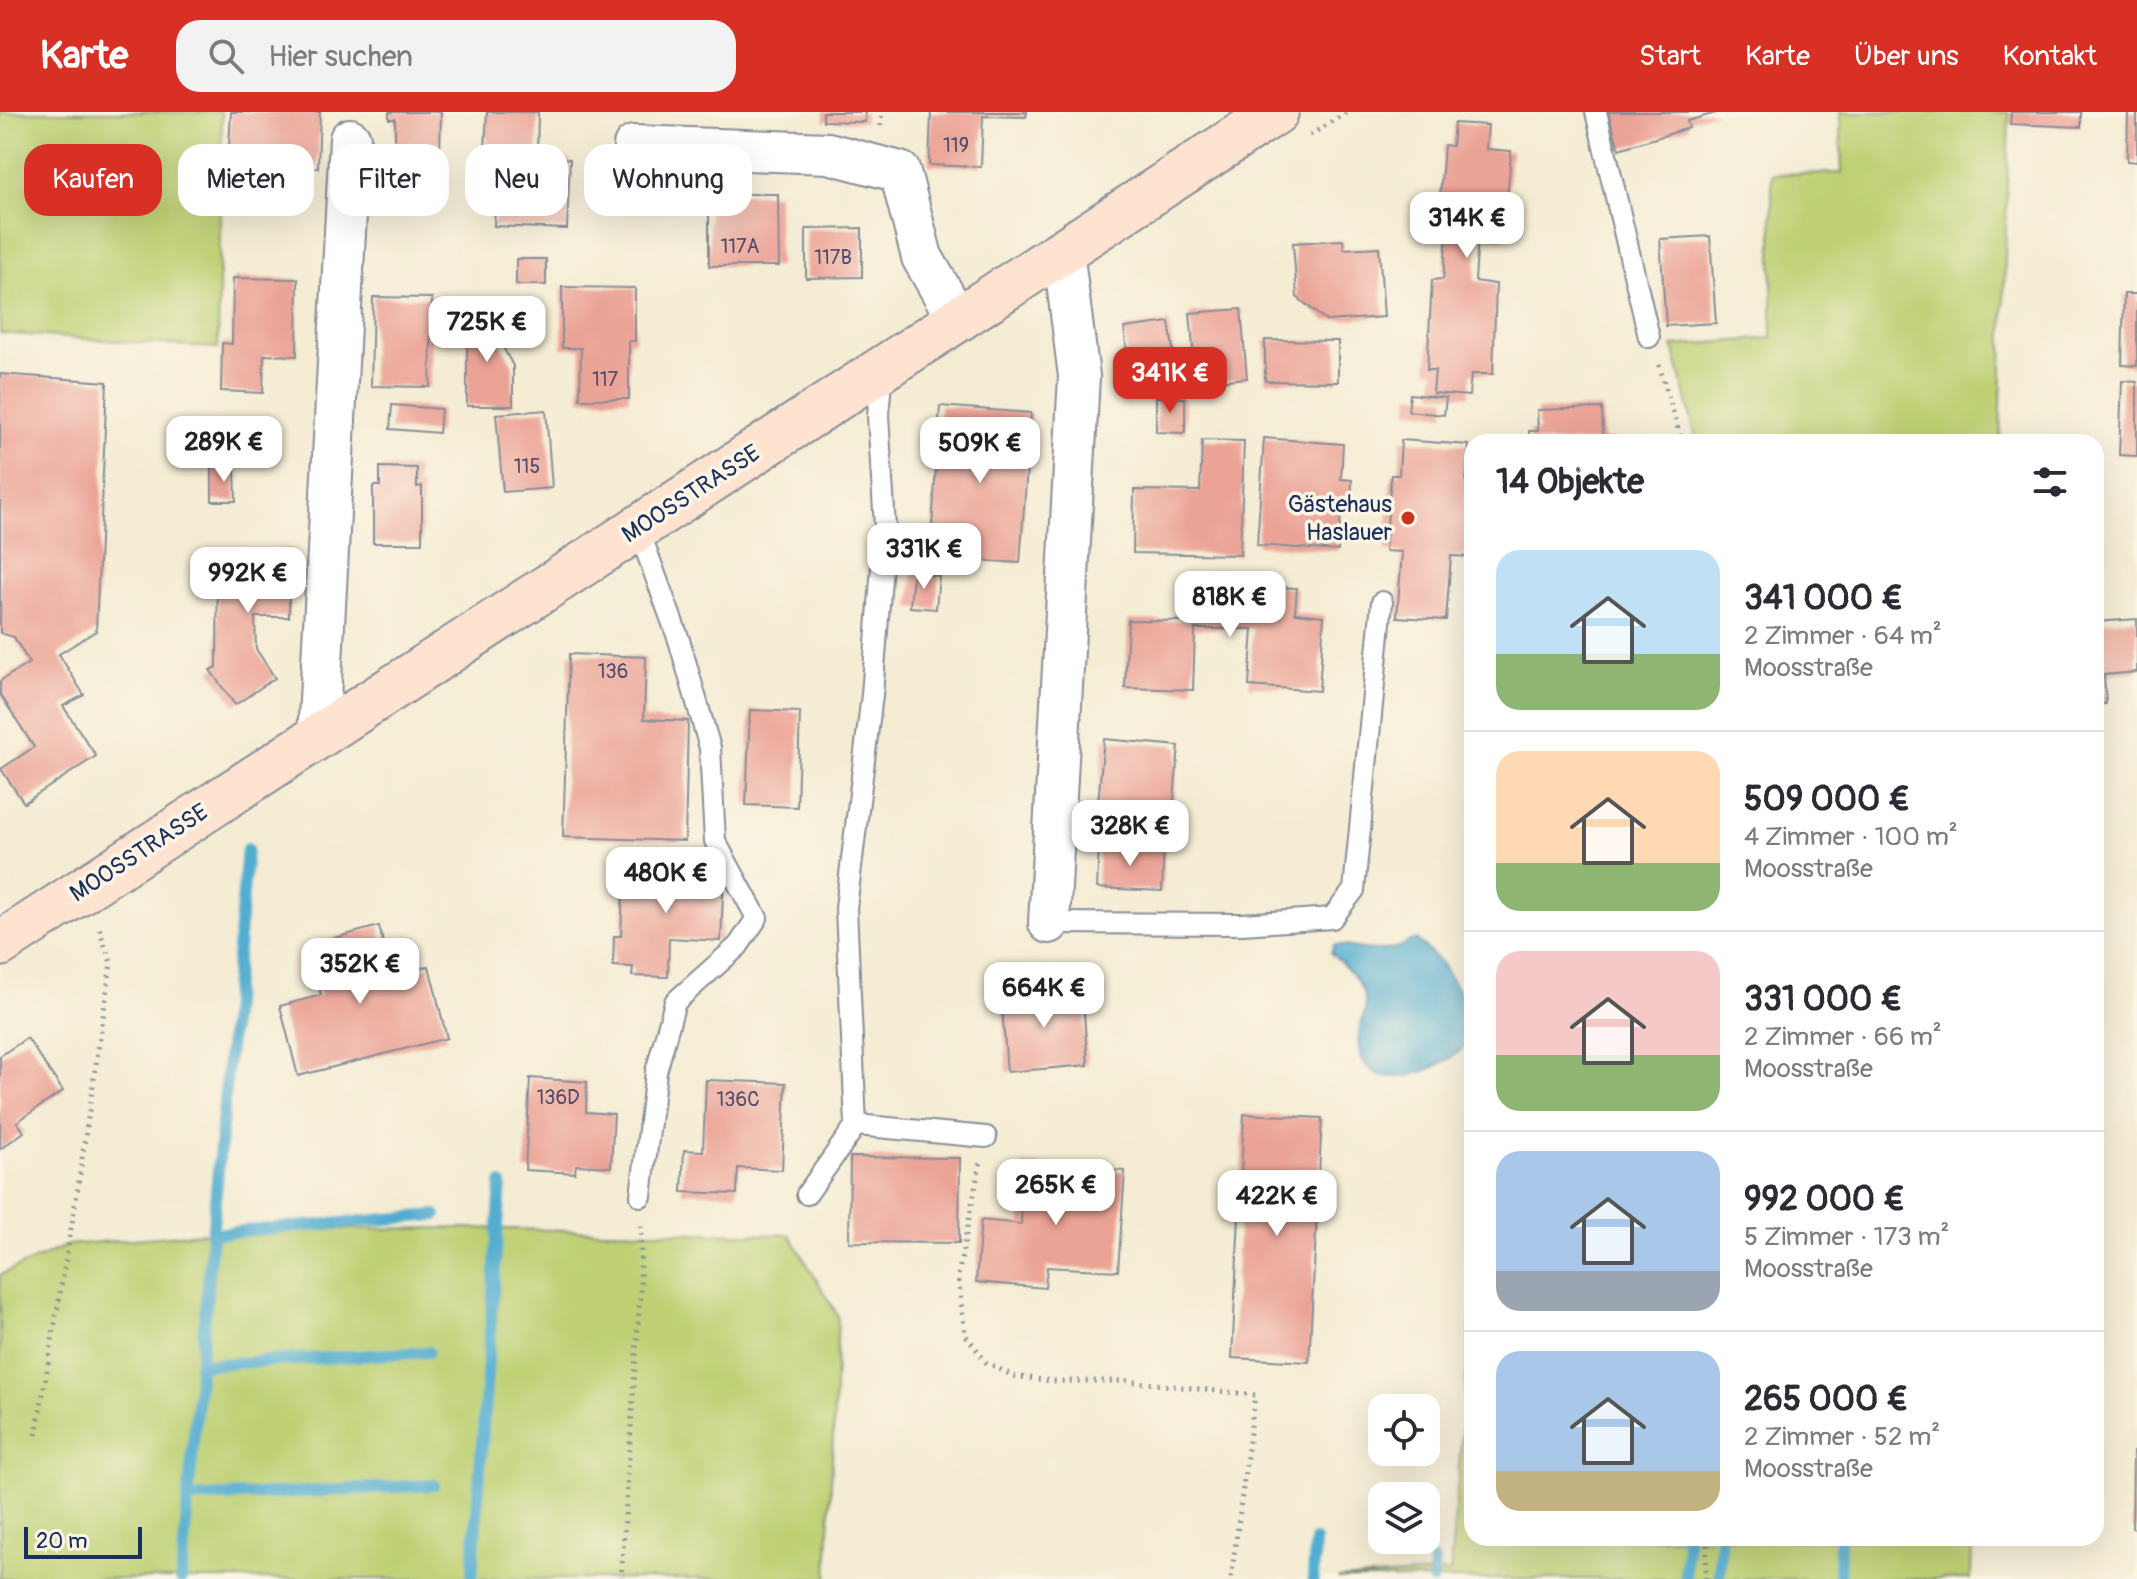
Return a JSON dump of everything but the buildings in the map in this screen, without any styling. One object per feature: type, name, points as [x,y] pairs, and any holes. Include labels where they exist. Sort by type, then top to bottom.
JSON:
[{"type":"street","name":"MOOSSTRASSE","points":[[2,936],[77,894],[318,737],[1063,251],[1259,117]]},
{"type":"street","points":[[318,737],[350,139]]},
{"type":"street","points":[[752,150],[828,153],[900,172],[922,257],[958,320]]},
{"type":"street","points":[[1049,923],[1079,376],[1063,251]]},
{"type":"lane","points":[[1596,112],[1649,337]]},
{"type":"lane","points":[[807,1194],[856,1125],[846,908],[872,695],[885,527],[878,416],[882,369]]},
{"type":"lane","points":[[638,528],[679,640],[710,748],[715,841],[757,918],[738,946],[675,1002],[656,1072],[641,1196]]},
{"type":"lane","points":[[1049,923],[1242,924],[1332,918],[1354,890],[1382,602]]},
{"type":"lane","points":[[856,1125],[986,1137]]},
{"type":"path","points":[[1649,337],[1679,434]]},
{"type":"path","points":[[36,1435],[77,1193],[111,963],[97,923],[77,894]]},
{"type":"path","points":[[986,1137],[958,1276],[965,1334],[986,1362],[1013,1376],[1051,1381],[1127,1381],[1255,1395],[1231,1579]]},
{"type":"path","points":[[621,1579],[640,1294],[641,1196]]},
{"type":"path","points":[[1706,1579],[1707,1546]]},
{"type":"green space","points":[[0,112],[222,112],[221,144],[178,144],[178,216],[220,216],[218,348],[0,333]]},
{"type":"green space","points":[[1840,112],[2009,112],[2000,434],[1695,434],[1673,346],[1772,338],[1772,174],[1842,173]]},
{"type":"green space","points":[[464,1228],[790,1235],[838,1316],[827,1579],[0,1579],[0,1275],[68,1245],[235,1230]]},
{"type":"green space","points":[[1464,1407],[1464,1546],[1972,1546],[1971,1579],[1337,1579],[1450,1572]]},
{"type":"water","points":[[1417,940],[1441,963],[1464,999],[1464,1047],[1448,1059],[1416,1074],[1383,1076],[1370,1069],[1359,1050],[1366,1005],[1361,988],[1331,953],[1334,945],[1383,950]]},
{"type":"waterway","points":[[181,1579],[247,849]]},
{"type":"waterway","points":[[472,1579],[501,1184]]},
{"type":"waterway","points":[[211,1234],[436,1215]]},
{"type":"waterway","points":[[199,1365],[428,1352]]},
{"type":"waterway","points":[[188,1498],[434,1485]]},
{"type":"waterway","points":[[1313,1579],[1315,1541]]},
{"type":"waterway","points":[[1685,1579],[1687,1546]]},
{"type":"waterway","points":[[1719,1579],[1721,1546]]},
{"type":"waterway","points":[[1839,1579],[1840,1546]]},
{"type":"waterway","points":[[1433,1579],[1434,1561]]},
{"type":"place","name":"Gästehaus Haslauer","points":[[1408,518]]}]
